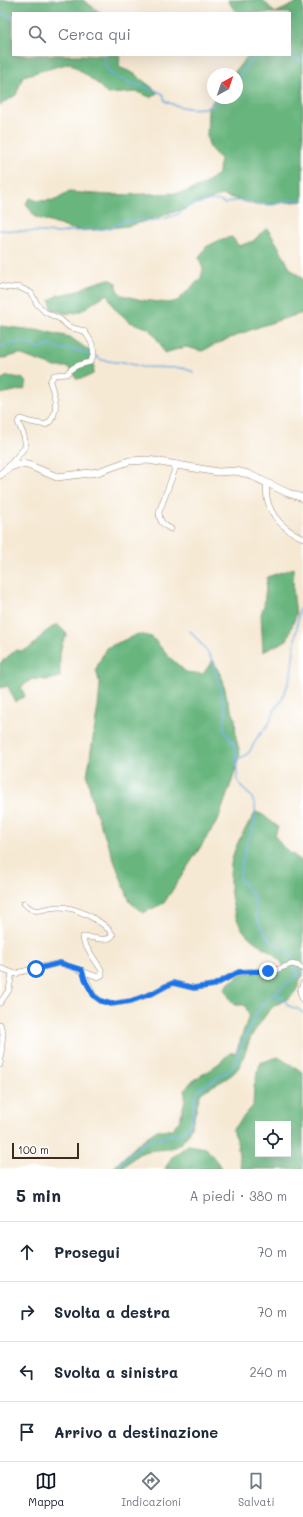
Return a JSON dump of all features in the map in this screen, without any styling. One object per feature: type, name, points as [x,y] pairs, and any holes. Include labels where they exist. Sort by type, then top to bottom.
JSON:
[{"type":"street","points":[[0,286],[9,288],[19,287],[31,292],[37,304],[45,312],[60,319],[69,327],[84,330],[93,342],[94,351],[93,358],[90,362],[80,364],[67,374],[54,375],[50,382],[56,403],[55,413],[51,421],[46,424],[30,422],[22,419],[18,422],[24,436],[26,446],[8,468],[0,475]]},
{"type":"street","points":[[8,468],[19,464],[28,465],[57,477],[98,472],[129,461],[148,460],[218,472],[248,474],[288,493],[303,498]]},
{"type":"street","points":[[171,529],[161,522],[159,512],[177,464]]},
{"type":"street","points":[[267,483],[265,493],[268,507],[278,521],[303,538]]},
{"type":"street","points":[[0,968],[16,974],[60,963],[98,976],[102,975],[102,971],[84,942],[83,937],[107,940],[113,935],[110,930],[81,911],[59,907],[34,911],[28,908],[24,903]]},
{"type":"street","points":[[82,970],[86,982],[94,996],[101,1001],[111,1004],[131,1001],[153,993],[173,983],[194,988],[214,985],[239,972],[276,970],[292,964],[303,969]]},
{"type":"street","points":[[0,1003],[10,990],[12,973]]},
{"type":"street","points":[[303,983],[300,992],[303,1001]]},
{"type":"street","points":[[0,1024],[3,1033],[0,1065]]},
{"type":"green space","points":[[0,0],[83,0],[100,12],[12,12],[12,56],[120,56],[119,67],[133,73],[158,92],[152,98],[138,92],[107,94],[98,84],[70,63],[23,76],[16,95],[0,105]]},
{"type":"green space","points":[[228,0],[263,0],[274,12],[237,12]]},
{"type":"green space","points":[[303,0],[303,201],[256,205],[222,195],[163,216],[128,226],[83,230],[68,228],[35,217],[26,203],[30,198],[38,201],[56,200],[69,192],[109,195],[182,193],[202,186],[219,173],[220,159],[210,148],[207,138],[208,108],[211,104],[243,104],[243,68],[238,68],[247,56],[291,56],[291,12],[277,12]]},
{"type":"green space","points":[[267,228],[290,268],[303,279],[303,313],[251,330],[202,351],[186,347],[164,353],[161,345],[150,329],[130,322],[115,309],[107,294],[76,313],[61,312],[52,309],[50,300],[58,295],[75,292],[89,285],[109,279],[117,283],[117,290],[122,295],[142,300],[168,303],[177,301],[201,278],[203,269],[199,258],[206,247],[222,239],[232,237],[239,246],[253,241]]},
{"type":"green space","points":[[0,326],[43,331],[70,337],[90,351],[94,368],[93,374],[77,379],[69,367],[55,367],[19,354],[0,358]]},
{"type":"green space","points":[[8,376],[22,378],[27,383],[24,389],[0,394],[0,380]]},
{"type":"green space","points":[[294,568],[293,589],[296,615],[287,640],[263,652],[261,614],[264,606],[267,577]]},
{"type":"green space","points":[[57,624],[67,634],[61,649],[60,677],[48,680],[32,679],[21,687],[25,696],[15,702],[8,686],[0,688],[0,663],[16,650],[25,650],[32,646],[44,633]]},
{"type":"green space","points":[[138,634],[152,637],[168,656],[186,672],[203,674],[213,660],[223,680],[227,699],[235,718],[236,738],[240,753],[218,820],[164,903],[143,913],[130,902],[94,808],[87,776],[100,685],[96,669],[106,648]]},
{"type":"green space","points":[[256,812],[263,815],[278,827],[275,836],[283,847],[303,862],[303,976],[292,996],[272,1007],[261,1021],[250,1039],[239,1067],[226,1079],[201,1093],[189,1132],[182,1142],[171,1148],[147,1151],[138,1154],[122,1169],[112,1169],[140,1142],[157,1130],[172,1129],[180,1120],[185,1100],[185,1091],[190,1083],[218,1064],[230,1053],[236,1053],[249,1015],[245,1005],[234,1005],[224,989],[229,983],[243,973],[281,972],[285,969],[274,954],[249,937],[243,930],[234,911],[230,889],[232,859],[239,840]]},
{"type":"green space","points":[[278,1057],[303,1072],[303,1169],[241,1169],[237,1142],[232,1130],[253,1106],[254,1087],[260,1063]]},
{"type":"green space","points":[[188,1145],[206,1148],[221,1169],[165,1169],[171,1158]]},
{"type":"waterway","points":[[0,13],[12,18]]},
{"type":"waterway","points":[[103,56],[105,66],[111,73],[125,81],[163,94],[165,101],[187,108],[202,108],[214,104]]},
{"type":"waterway","points":[[243,70],[258,56]]},
{"type":"waterway","points":[[289,56],[303,61]]},
{"type":"waterway","points":[[0,230],[60,233],[97,230],[110,228],[125,221],[160,220],[176,215],[190,206],[211,200],[220,201],[225,204],[241,201],[263,205],[277,204],[290,200],[303,200]]},
{"type":"waterway","points":[[0,346],[22,342],[39,348],[51,345],[61,349],[76,350],[91,355]]},
{"type":"waterway","points":[[95,356],[102,360],[123,362],[142,367],[182,368],[194,372]]},
{"type":"waterway","points":[[236,759],[245,756],[250,751],[257,738],[269,724],[276,707],[281,702],[291,675],[299,609]]},
{"type":"waterway","points":[[190,631],[207,651],[212,660],[226,711],[224,731],[234,744],[237,762],[237,778],[241,787],[251,796],[255,805],[256,818],[247,842],[239,877],[253,896],[256,908],[256,917],[268,938],[290,954],[293,962]]},
{"type":"waterway","points":[[294,966],[297,976]]},
{"type":"waterway","points":[[115,1169],[135,1150],[149,1140],[181,1133],[189,1126],[193,1115],[195,1098],[199,1089],[230,1070],[236,1063],[239,1049],[258,1011],[266,1000],[303,971]]},
{"type":"waterway","points":[[274,994],[282,997],[289,1006],[298,1009],[303,1013]]},
{"type":"route","points":[[36,969],[60,963],[82,970],[86,982],[94,996],[101,1001],[111,1004],[131,1001],[153,993],[173,983],[194,988],[214,985],[239,972],[268,971]]}]
